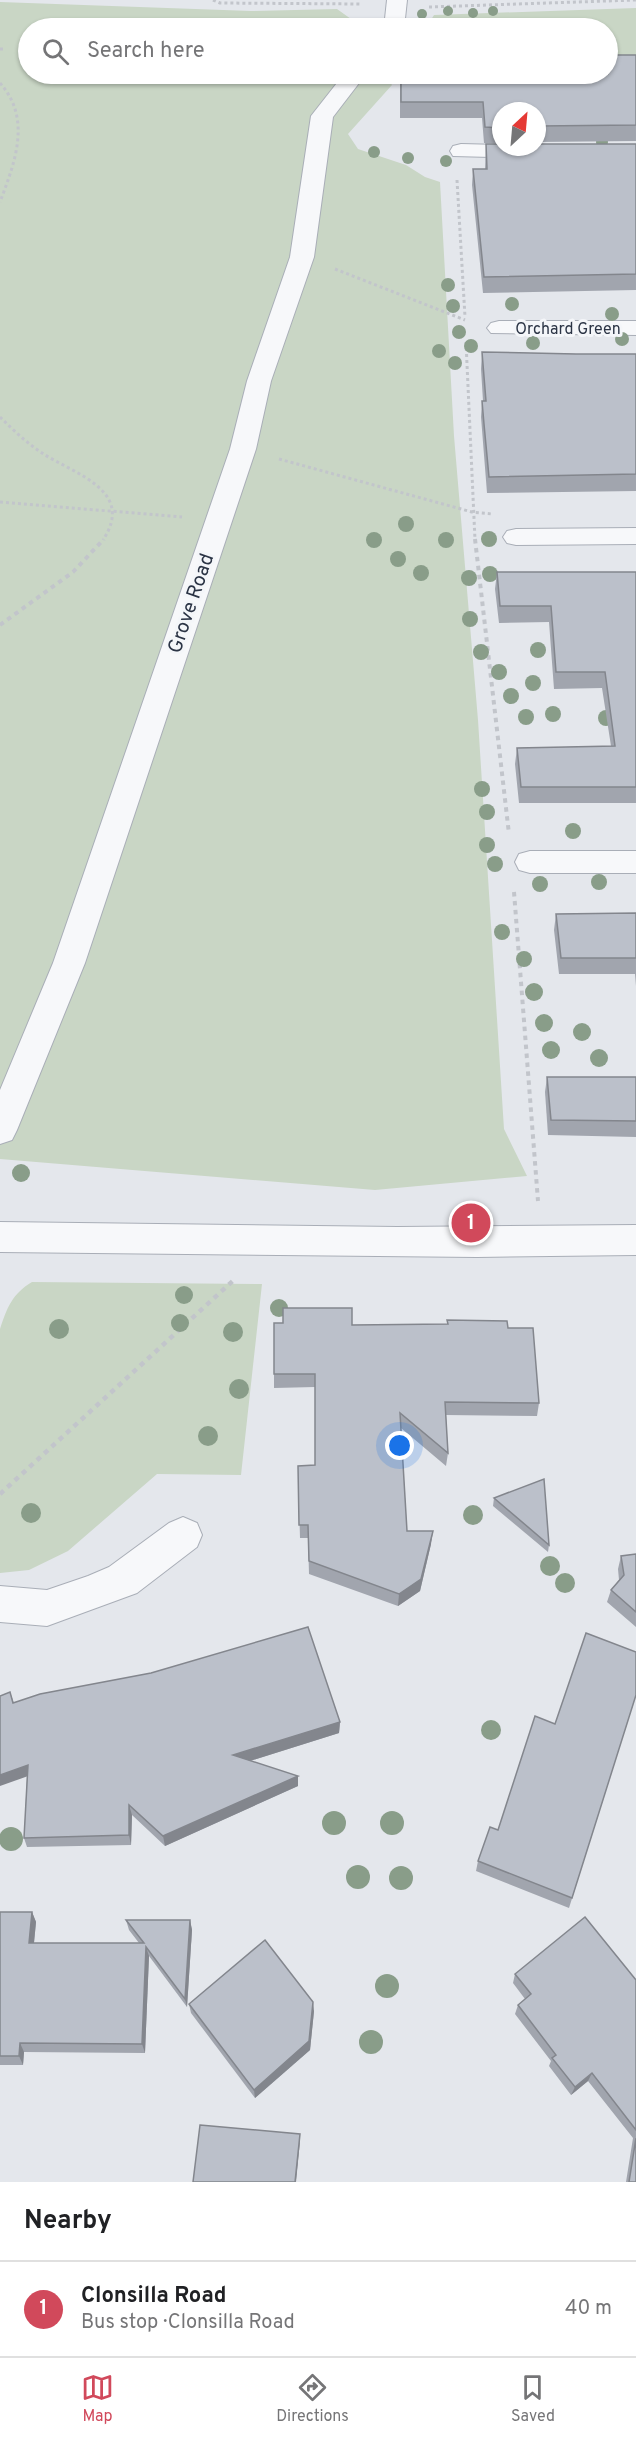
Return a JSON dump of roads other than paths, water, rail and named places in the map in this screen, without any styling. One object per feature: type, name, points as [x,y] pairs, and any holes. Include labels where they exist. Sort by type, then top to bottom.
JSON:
[{"type":"street","points":[[389,18],[391,2]]},
{"type":"street","points":[[391,2],[393,18]]},
{"type":"street","name":"Grove Road","points":[[0,1130],[69,963],[243,449],[259,381],[302,257],[322,116],[347,84]]},
{"type":"street","points":[[461,151],[554,151]]},
{"type":"street","name":"Orchard Green","points":[[500,328],[636,328]]},
{"type":"street","points":[[516,537],[636,536]]},
{"type":"street","points":[[522,873],[636,862]]},
{"type":"street","points":[[0,1236],[393,1243],[636,1240]]},
{"type":"street","points":[[0,1604],[47,1608],[83,1596],[123,1580],[183,1535]]},
{"type":"place","name":"Clonsilla Road","points":[[471,1223]]}]
